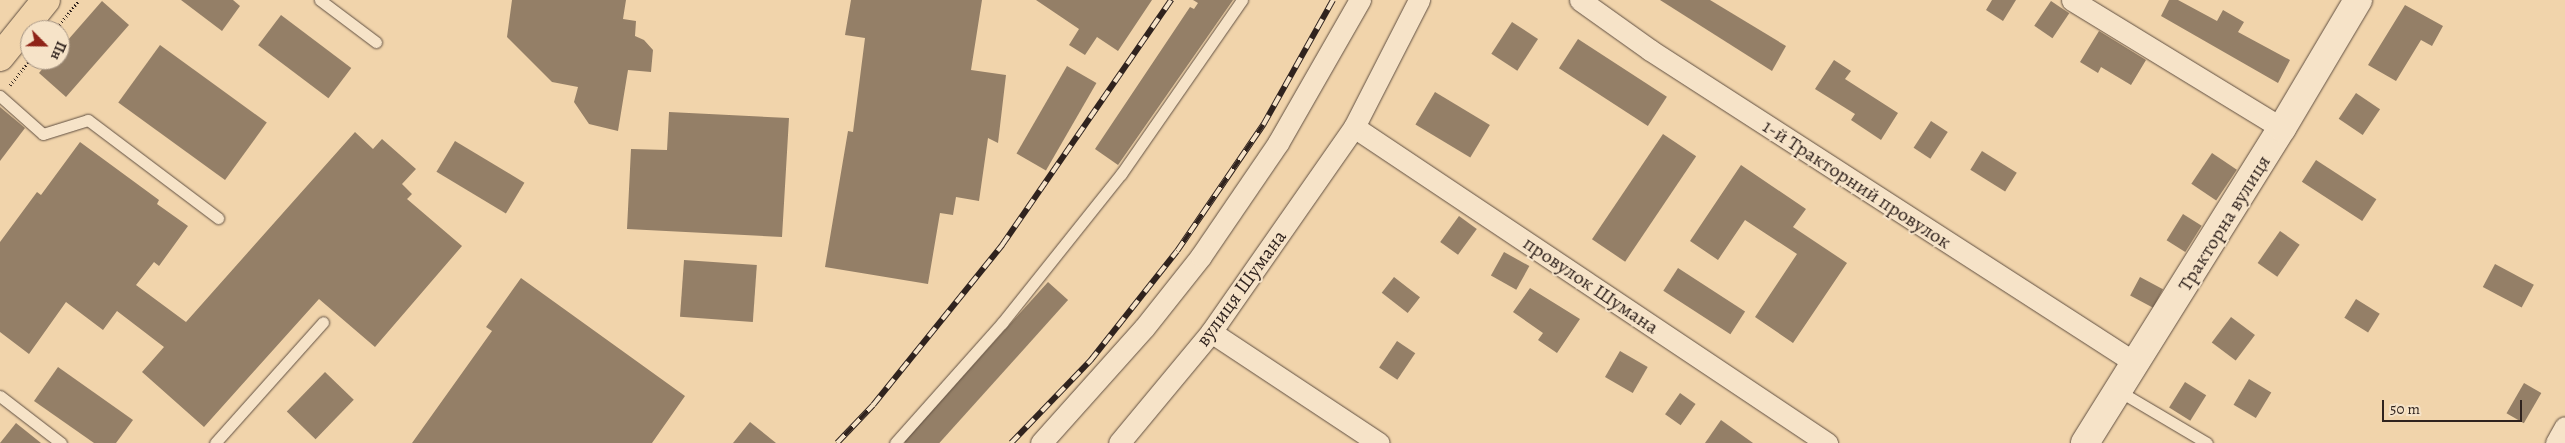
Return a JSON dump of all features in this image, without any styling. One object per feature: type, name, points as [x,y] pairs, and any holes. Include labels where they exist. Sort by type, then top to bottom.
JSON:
[{"type":"main road","points":[[0,57],[46,0]]},
{"type":"street","points":[[1041,443],[1144,328],[1200,256],[1278,143],[1360,0]]},
{"type":"street","name":"вулиця Шумана","points":[[1119,443],[1211,332],[1354,127],[1419,0]]},
{"type":"street","name":"1-й Тракторний провулок","points":[[1580,0],[1650,50],[2136,364]]},
{"type":"street","points":[[2072,0],[2282,128]]},
{"type":"street","name":"Тракторна вулиця","points":[[2086,443],[2282,128],[2358,0]]},
{"type":"street","name":"провулок Шумана","points":[[1354,127],[1827,443]]},
{"type":"street","points":[[1211,332],[1378,443]]},
{"type":"street","points":[[2556,443],[2565,428]]},
{"type":"lane","points":[[320,0],[376,42]]},
{"type":"lane","points":[[895,443],[1002,323],[1121,174],[1242,0]]},
{"type":"lane","points":[[0,96],[43,134],[88,120],[218,218]]},
{"type":"lane","points":[[215,443],[323,322]]},
{"type":"lane","points":[[2119,391],[2207,443]]},
{"type":"lane","points":[[0,396],[61,443]]},
{"type":"path","points":[[63,20],[79,0]]},
{"type":"path","points":[[0,96],[22,70]]},
{"type":"building","points":[[181,0],[233,0],[240,6],[222,31]]},
{"type":"building","points":[[512,0],[626,0],[623,19],[636,21],[635,36],[644,40],[653,50],[651,72],[628,70],[618,131],[589,124],[574,102],[578,87],[552,82],[507,37]]},
{"type":"building","points":[[851,0],[982,0],[971,70],[1006,75],[998,143],[988,138],[979,201],[956,197],[953,215],[940,213],[928,284],[825,267],[848,131],[853,132],[865,38],[845,35]]},
{"type":"building","points":[[1036,0],[1152,0],[1118,51],[1097,37],[1085,55],[1069,45],[1079,29]]},
{"type":"building","points":[[1193,0],[1233,0],[1118,165],[1095,149],[1190,7],[1194,9],[1198,3]]},
{"type":"building","points":[[1660,0],[1710,0],[1786,46],[1772,71]]},
{"type":"building","points":[[1992,0],[2016,0],[2003,21],[1986,10]]},
{"type":"building","points":[[2169,0],[2178,0],[2217,21],[2223,10],[2244,22],[2238,32],[2290,60],[2278,83],[2161,16]]},
{"type":"building","points":[[102,1],[129,25],[66,97],[39,73],[42,70],[70,70],[70,38]]},
{"type":"building","points":[[2051,1],[2069,13],[2052,38],[2034,26]]},
{"type":"building","points":[[2405,5],[2443,26],[2432,46],[2421,40],[2396,81],[2368,65]]},
{"type":"building","points":[[281,15],[351,68],[328,98],[258,45]]},
{"type":"building","points":[[1512,22],[1538,39],[1517,71],[1491,54]]},
{"type":"building","points":[[2099,31],[2146,60],[2131,85],[2101,67],[2098,73],[2080,62]]},
{"type":"building","points":[[1578,39],[1667,97],[1648,126],[1559,68]]},
{"type":"building","points":[[160,45],[267,123],[225,180],[118,102]]},
{"type":"building","points":[[1834,60],[1851,71],[1845,79],[1898,113],[1881,140],[1851,120],[1855,114],[1815,89]]},
{"type":"building","points":[[1067,66],[1096,83],[1046,170],[1016,153]]},
{"type":"building","points":[[1435,92],[1490,125],[1470,158],[1415,125]]},
{"type":"building","points":[[2356,93],[2380,109],[2363,135],[2339,119]]},
{"type":"building","points":[[0,107],[25,128],[0,161]]},
{"type":"building","points":[[669,112],[789,118],[782,237],[627,229],[631,149],[667,150]]},
{"type":"building","points":[[1931,121],[1948,132],[1930,159],[1914,148]]},
{"type":"building","points":[[355,132],[373,149],[382,139],[416,169],[402,184],[412,194],[407,199],[462,246],[375,347],[319,299],[204,427],[142,372],[164,347],[117,311],[103,330],[66,302],[29,354],[0,332],[0,242],[37,192],[41,195],[80,142],[159,200],[157,204],[188,226],[159,266],[154,262],[136,285],[186,322]]},
{"type":"building","points":[[1663,134],[1696,156],[1625,262],[1592,239]]},
{"type":"building","points":[[455,141],[524,183],[506,214],[436,172]]},
{"type":"building","points":[[1982,151],[2017,173],[2005,191],[1970,170]]},
{"type":"building","points":[[2212,153],[2237,170],[2216,200],[2191,184]]},
{"type":"building","points":[[2316,160],[2376,199],[2362,221],[2302,182]]},
{"type":"building","points":[[1741,165],[1806,209],[1793,227],[1847,263],[1793,343],[1755,317],[1797,254],[1745,220],[1718,260],[1690,241]]},
{"type":"building","points":[[2183,214],[2202,226],[2185,252],[2167,240]]},
{"type":"building","points":[[1459,216],[1477,229],[1458,255],[1440,242]]},
{"type":"building","points":[[2280,231],[2300,245],[2277,277],[2258,263]]},
{"type":"building","points":[[1504,252],[1529,266],[1516,290],[1491,276]]},
{"type":"building","points":[[684,260],[757,265],[753,322],[680,317]]},
{"type":"building","points":[[2495,264],[2534,285],[2522,308],[2483,287]]},
{"type":"building","points":[[1678,268],[1745,312],[1730,334],[1663,291]]},
{"type":"building","points":[[1394,277],[1420,297],[1408,313],[1382,293]]},
{"type":"building","points":[[2140,277],[2163,289],[2153,308],[2130,296]]},
{"type":"building","points":[[521,278],[685,396],[652,443],[412,443],[492,331],[486,327]]},
{"type":"building","points":[[1048,282],[1068,300],[939,443],[904,442]]},
{"type":"building","points":[[1530,288],[1580,319],[1557,353],[1538,340],[1543,333],[1513,312]]},
{"type":"building","points":[[2356,299],[2380,314],[2368,332],[2344,318]]},
{"type":"building","points":[[2231,317],[2255,335],[2236,361],[2212,343]]},
{"type":"building","points":[[1397,341],[1415,353],[1397,380],[1379,368]]},
{"type":"building","points":[[1620,351],[1648,367],[1633,393],[1605,377]]},
{"type":"building","points":[[58,367],[133,420],[116,443],[94,443],[34,401]]},
{"type":"building","points":[[325,372],[354,400],[316,439],[287,412]]},
{"type":"building","points":[[2249,379],[2271,392],[2256,418],[2234,405]]},
{"type":"building","points":[[2185,382],[2206,395],[2190,421],[2169,407]]},
{"type":"building","points":[[2524,383],[2541,393],[2524,423],[2506,413]]},
{"type":"building","points":[[1680,393],[1696,404],[1681,425],[1665,414]]},
{"type":"building","points":[[1721,420],[1753,443],[1705,443]]},
{"type":"building","points":[[750,422],[776,443],[733,443]]},
{"type":"building","points":[[16,423],[41,443],[0,443]]},
{"type":"railway","points":[[837,443],[873,405],[1002,245],[1171,0]]},
{"type":"railway","points":[[1011,443],[1090,361],[1177,251],[1263,125],[1333,0]]}]
